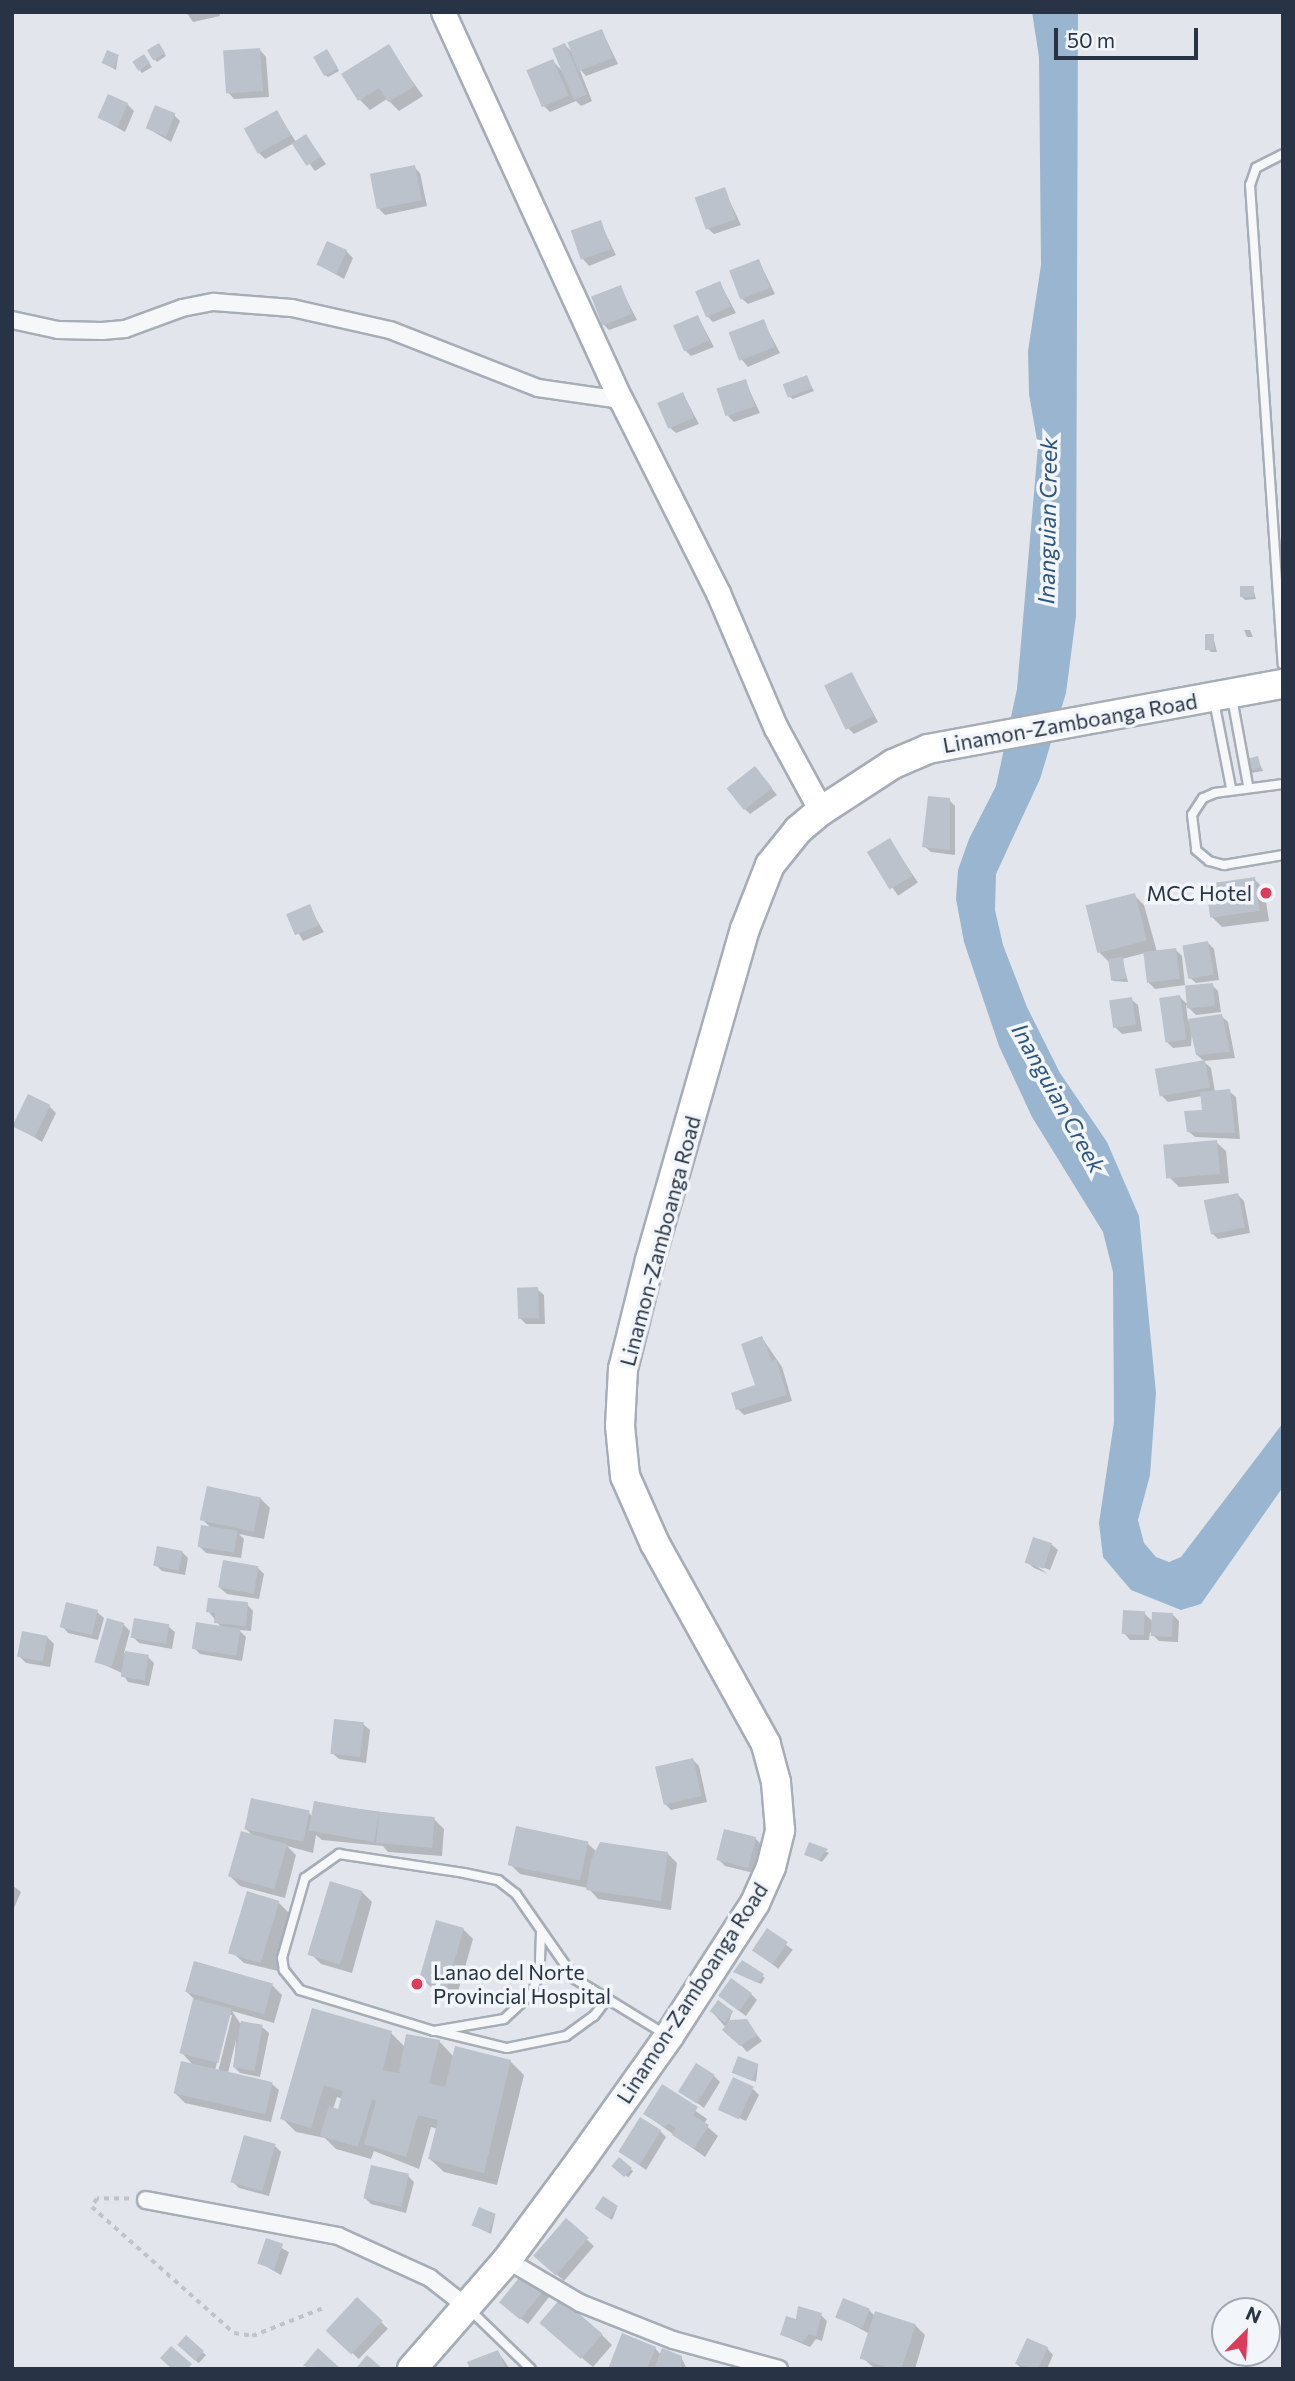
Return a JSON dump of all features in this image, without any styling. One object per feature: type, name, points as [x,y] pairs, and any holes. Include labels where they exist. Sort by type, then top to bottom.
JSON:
[{"type":"highway","name":"Linamon-Zamboanga Road","points":[[412,2369],[507,2260],[669,2036],[766,1879],[780,1830],[777,1794],[766,1744],[751,1711],[654,1544],[625,1476],[620,1426],[623,1369],[650,1260],[756,899],[783,846],[821,811],[893,764],[957,741],[1283,684]]},
{"type":"street","points":[[443,12],[621,400],[718,593],[776,728],[821,811]]},
{"type":"street","points":[[12,320],[58,330],[102,331],[125,329],[215,302],[281,306],[390,330],[538,388],[621,400]]},
{"type":"street","points":[[146,2200],[338,2236],[430,2278],[467,2307]]},
{"type":"street","points":[[507,2260],[580,2303],[650,2331],[779,2369]]},
{"type":"lane","points":[[1283,154],[1256,168],[1250,185],[1278,555],[1283,664]]},
{"type":"lane","points":[[1223,696],[1248,785]]},
{"type":"lane","points":[[1223,696],[1231,788]]},
{"type":"lane","points":[[1283,784],[1231,788],[1203,798],[1195,806],[1192,815],[1200,855],[1224,865],[1283,855]]},
{"type":"lane","points":[[606,2000],[594,2016],[566,2036],[508,2048],[435,2031],[312,1995],[292,1982],[282,1958],[299,1890],[314,1868],[339,1854],[356,1854],[498,1880],[516,1894],[575,1979],[669,2036]]},
{"type":"lane","points":[[435,2031],[504,2019],[532,1993],[540,1970],[541,1932]]},
{"type":"lane","points":[[467,2307],[531,2369]]},
{"type":"path","points":[[146,2200],[97,2199],[92,2207],[234,2333],[252,2336],[326,2307]]},
{"type":"water","name":"Inanguian Creek","points":[[1032,12],[1078,12],[1076,616],[1066,693],[1040,779],[996,874],[995,910],[1003,945],[1027,1007],[1060,1073],[1107,1142],[1139,1216],[1156,1393],[1150,1475],[1138,1520],[1144,1543],[1156,1557],[1169,1562],[1181,1557],[1283,1423],[1283,1487],[1201,1604],[1181,1610],[1131,1590],[1103,1557],[1099,1523],[1114,1422],[1113,1272],[1103,1232],[1032,1117],[999,1046],[964,942],[956,899],[958,870],[969,839],[996,786],[1017,689],[1038,446],[1029,394],[1028,351],[1041,265],[1039,57]]},
{"type":"building","points":[[602,29],[613,58],[579,71],[567,42]]},
{"type":"building","points":[[159,43],[165,53],[153,60],[147,50]]},
{"type":"building","points":[[565,43],[587,95],[574,100],[552,48]]},
{"type":"building","points":[[389,44],[415,86],[388,102],[379,88],[358,101],[341,74]]},
{"type":"building","points":[[260,48],[263,91],[226,93],[223,51]]},
{"type":"building","points":[[327,49],[338,68],[324,76],[313,57]]},
{"type":"building","points":[[107,50],[119,55],[113,68],[102,63]]},
{"type":"building","points":[[144,54],[150,63],[139,71],[132,62]]},
{"type":"building","points":[[553,59],[569,96],[542,107],[526,70]]},
{"type":"building","points":[[108,94],[128,103],[118,127],[97,118]]},
{"type":"building","points":[[155,105],[175,113],[166,136],[146,128]]},
{"type":"building","points":[[277,110],[291,135],[258,154],[244,128]]},
{"type":"building","points":[[306,134],[321,157],[306,166],[292,143]]},
{"type":"building","points":[[415,165],[422,200],[377,209],[370,174]]},
{"type":"building","points":[[725,187],[736,219],[706,230],[695,197]]},
{"type":"building","points":[[601,220],[611,249],[581,260],[571,230]]},
{"type":"building","points":[[327,241],[347,250],[337,274],[316,265]]},
{"type":"building","points":[[759,259],[770,288],[740,299],[729,270]]},
{"type":"building","points":[[720,281],[731,307],[706,317],[695,292]]},
{"type":"building","points":[[621,285],[632,314],[602,325],[591,296]]},
{"type":"building","points":[[698,315],[709,341],[684,351],[673,326]]},
{"type":"building","points":[[764,319],[775,347],[739,361],[729,333]]},
{"type":"building","points":[[807,375],[812,388],[788,397],[783,384]]},
{"type":"building","points":[[746,379],[755,407],[725,416],[717,389]]},
{"type":"building","points":[[683,392],[694,418],[668,429],[657,403]]},
{"type":"building","points":[[1240,586],[1254,586],[1254,597],[1240,597]]},
{"type":"building","points":[[1205,634],[1214,634],[1214,650],[1205,650]]},
{"type":"building","points":[[852,672],[873,716],[846,730],[824,686]]},
{"type":"building","points":[[1258,756],[1261,768],[1246,771],[1243,760]]},
{"type":"building","points":[[755,766],[772,788],[744,810],[727,788]]},
{"type":"building","points":[[928,796],[950,798],[950,850],[922,847]]},
{"type":"building","points":[[890,838],[913,876],[890,890],[867,852]]},
{"type":"building","points":[[1255,877],[1260,911],[1210,918],[1205,884]]},
{"type":"building","points":[[1135,893],[1147,941],[1097,953],[1086,905]]},
{"type":"building","points":[[310,904],[319,925],[295,935],[286,914]]},
{"type":"building","points":[[1208,941],[1214,974],[1188,979],[1182,946]]},
{"type":"building","points":[[1176,948],[1180,979],[1147,983],[1143,952]]},
{"type":"building","points":[[1123,957],[1126,979],[1111,981],[1108,959]]},
{"type":"building","points":[[1213,983],[1215,1006],[1187,1008],[1185,985]]},
{"type":"building","points":[[1180,995],[1186,1040],[1165,1042],[1159,998]]},
{"type":"building","points":[[1132,997],[1136,1025],[1113,1028],[1109,1000]]},
{"type":"building","points":[[1222,1014],[1230,1052],[1196,1055],[1188,1019]]},
{"type":"building","points":[[1205,1060],[1210,1088],[1160,1096],[1155,1069]]},
{"type":"building","points":[[1230,1089],[1235,1133],[1187,1132],[1184,1111],[1202,1110],[1200,1092]]},
{"type":"building","points":[[28,1094],[50,1105],[35,1137],[12,1126]]},
{"type":"building","points":[[1217,1140],[1220,1174],[1166,1179],[1163,1145]]},
{"type":"building","points":[[1238,1193],[1245,1227],[1211,1235],[1204,1200]]},
{"type":"building","points":[[538,1287],[539,1318],[518,1319],[517,1288]]},
{"type":"building","points":[[762,1336],[772,1361],[776,1359],[787,1395],[736,1410],[731,1393],[755,1385],[741,1344]]},
{"type":"building","points":[[207,1486],[261,1497],[254,1532],[200,1520]]},
{"type":"building","points":[[201,1525],[238,1531],[234,1553],[198,1547]]},
{"type":"building","points":[[1033,1537],[1052,1543],[1044,1569],[1025,1563]]},
{"type":"building","points":[[157,1546],[183,1551],[179,1571],[153,1566]]},
{"type":"building","points":[[223,1560],[258,1566],[254,1594],[218,1588]]},
{"type":"building","points":[[208,1598],[248,1602],[246,1626],[214,1623],[215,1613],[206,1612]]},
{"type":"building","points":[[66,1602],[98,1610],[92,1635],[60,1627]]},
{"type":"building","points":[[1123,1610],[1145,1611],[1144,1635],[1122,1634]]},
{"type":"building","points":[[1152,1612],[1173,1613],[1172,1637],[1151,1636]]},
{"type":"building","points":[[107,1618],[124,1623],[112,1667],[94,1662]]},
{"type":"building","points":[[134,1618],[169,1624],[166,1644],[131,1638]]},
{"type":"building","points":[[196,1622],[240,1629],[236,1656],[192,1649]]},
{"type":"building","points":[[22,1631],[48,1636],[43,1661],[17,1657]]},
{"type":"building","points":[[125,1651],[149,1655],[145,1680],[121,1677]]},
{"type":"building","points":[[334,1719],[364,1722],[360,1757],[330,1754]]},
{"type":"building","points":[[693,1758],[702,1796],[664,1805],[655,1767]]},
{"type":"building","points":[[251,1798],[310,1810],[303,1842],[244,1829]]},
{"type":"building","points":[[314,1801],[379,1812],[374,1842],[309,1831]]},
{"type":"building","points":[[379,1812],[435,1817],[432,1848],[376,1843]]},
{"type":"building","points":[[516,1826],[588,1841],[580,1881],[508,1865]]},
{"type":"building","points":[[724,1829],[756,1837],[748,1868],[716,1860]]},
{"type":"building","points":[[241,1831],[287,1844],[274,1889],[228,1876]]},
{"type":"building","points":[[600,1842],[668,1852],[661,1901],[586,1890],[591,1860]]},
{"type":"building","points":[[809,1842],[828,1849],[819,1860],[804,1855]]},
{"type":"building","points":[[330,1881],[363,1891],[340,1965],[307,1955]]},
{"type":"building","points":[[247,1891],[280,1901],[261,1963],[228,1953]]},
{"type":"building","points":[[436,1920],[464,1928],[447,1987],[419,1979]]},
{"type":"building","points":[[767,1928],[788,1942],[773,1964],[752,1950]]},
{"type":"building","points":[[742,1960],[764,1974],[758,1983],[733,1972]]},
{"type":"building","points":[[194,1961],[273,1984],[264,2014],[185,1992]]},
{"type":"building","points":[[731,1978],[752,1993],[739,2011],[718,1996]]},
{"type":"building","points":[[193,1999],[232,2009],[218,2063],[179,2053]]},
{"type":"building","points":[[718,2000],[733,2011],[725,2022],[710,2011]]},
{"type":"building","points":[[312,2008],[392,2031],[383,2070],[399,2073],[406,2034],[440,2040],[429,2083],[445,2087],[455,2046],[511,2060],[484,2173],[428,2159],[438,2120],[418,2115],[406,2157],[364,2144],[376,2101],[372,2099],[358,2147],[320,2136],[329,2106],[338,2109],[343,2091],[324,2085],[311,2128],[280,2119]]},
{"type":"building","points":[[747,2019],[757,2035],[740,2046],[722,2030],[730,2020]]},
{"type":"building","points":[[241,2021],[263,2025],[255,2071],[233,2067]]},
{"type":"building","points":[[738,2056],[759,2064],[752,2081],[732,2073]]},
{"type":"building","points":[[181,2061],[273,2082],[265,2114],[174,2093]]},
{"type":"building","points":[[696,2063],[715,2075],[697,2103],[678,2092]]},
{"type":"building","points":[[733,2077],[754,2087],[739,2119],[718,2110]]},
{"type":"building","points":[[662,2084],[698,2107],[693,2115],[709,2125],[694,2149],[672,2135],[676,2128],[669,2124],[664,2127],[643,2114]]},
{"type":"building","points":[[640,2117],[661,2130],[639,2165],[618,2152]]},
{"type":"building","points":[[244,2135],[276,2144],[262,2191],[230,2182]]},
{"type":"building","points":[[619,2157],[632,2168],[624,2177],[611,2166]]},
{"type":"building","points":[[371,2165],[409,2174],[401,2207],[363,2198]]},
{"type":"building","points":[[603,2196],[618,2206],[610,2219],[595,2208]]},
{"type":"building","points":[[479,2207],[496,2214],[488,2232],[472,2226]]},
{"type":"building","points":[[566,2218],[589,2238],[556,2275],[533,2256]]},
{"type":"building","points":[[266,2238],[283,2244],[274,2269],[257,2264]]},
{"type":"building","points":[[523,2273],[544,2290],[520,2320],[499,2303]]},
{"type":"building","points":[[357,2297],[383,2321],[351,2355],[326,2331]]},
{"type":"building","points":[[561,2298],[603,2334],[581,2359],[539,2323]]},
{"type":"building","points":[[843,2298],[870,2309],[862,2328],[835,2317]]},
{"type":"building","points":[[798,2306],[822,2313],[816,2336],[809,2334],[803,2342],[780,2335],[786,2316],[796,2319]]},
{"type":"building","points":[[875,2311],[916,2324],[901,2369],[892,2369],[860,2359]]},
{"type":"building","points":[[622,2333],[656,2347],[647,2369],[608,2369]]},
{"type":"building","points":[[186,2335],[204,2351],[195,2361],[177,2345]]},
{"type":"building","points":[[1027,2338],[1048,2347],[1038,2369],[1015,2364]]},
{"type":"building","points":[[171,2346],[192,2364],[187,2369],[172,2369],[160,2358]]},
{"type":"building","points":[[318,2348],[341,2369],[303,2366]]},
{"type":"building","points":[[662,2348],[682,2356],[681,2366],[689,2369],[654,2369]]},
{"type":"building","points":[[498,2350],[506,2369],[470,2369],[467,2362]]},
{"type":"building","points":[[367,2355],[383,2369],[357,2367]]},
{"type":"place","name":"MCC Hotel","points":[[1266,893]]},
{"type":"place","name":"Lanao del Norte Provincial Hospital","points":[[417,1984]]}]
